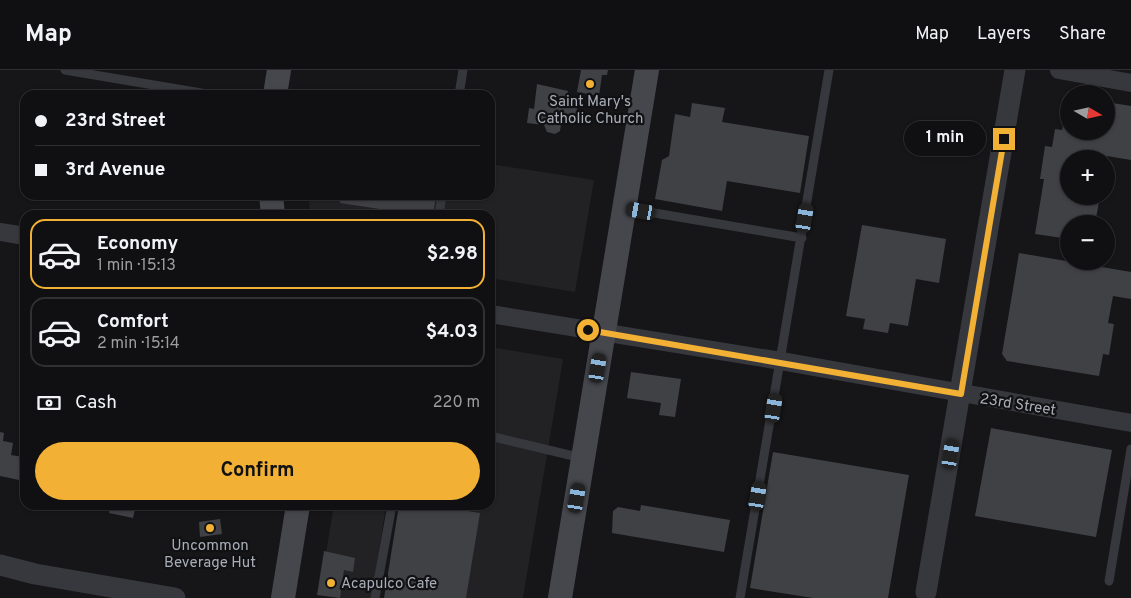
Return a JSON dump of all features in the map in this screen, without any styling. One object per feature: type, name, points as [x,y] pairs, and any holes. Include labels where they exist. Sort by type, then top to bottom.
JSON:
[{"type":"main road","points":[[276,90],[279,70]]},
{"type":"main road","points":[[560,598],[647,70]]},
{"type":"main road","points":[[283,598],[297,510]]},
{"type":"street","points":[[926,592],[1015,70]]},
{"type":"street","points":[[1059,70],[1131,83]]},
{"type":"street","points":[[0,232],[20,235]]},
{"type":"street","name":"23rd Street","points":[[495,315],[781,361],[1131,423]]},
{"type":"street","points":[[0,564],[35,574],[131,594],[175,598]]},
{"type":"lane","points":[[65,70],[183,90]]},
{"type":"lane","points":[[460,90],[462,70]]},
{"type":"lane","points":[[740,598],[829,70]]},
{"type":"lane","points":[[624,208],[802,238]]},
{"type":"lane","points":[[495,437],[583,458]]},
{"type":"lane","points":[[1109,581],[1131,449]]},
{"type":"lane","points":[[375,598],[391,510]]},
{"type":"shaded area","points":[[495,165],[594,180],[575,292],[495,279],[495,210],[310,210],[309,200],[495,200]]},
{"type":"shaded area","points":[[495,348],[563,359],[523,598],[386,598],[401,510],[495,510]]},
{"type":"shaded area","points":[[333,510],[385,510],[372,598],[342,598],[319,594]]},
{"type":"building","name":"Saint Mary's Catholic Church","points":[[581,70],[608,70],[607,75],[602,75],[599,96],[577,92]]},
{"type":"building","points":[[537,84],[568,91],[567,96],[574,97],[573,102],[578,103],[576,115],[571,114],[570,118],[562,117],[560,131],[555,134],[547,132],[544,125],[527,123],[529,108],[534,109]]},
{"type":"building","points":[[692,103],[725,108],[722,122],[809,136],[800,193],[727,181],[722,211],[655,199],[662,160],[669,156],[675,114],[690,117]]},
{"type":"building","points":[[1115,103],[1131,106],[1131,160],[1115,157],[1115,150],[1060,150],[1060,205],[1098,205],[1097,215],[1060,215],[1060,238],[1035,234],[1044,179],[1040,179],[1045,146],[1052,147],[1055,129],[1060,130],[1060,140],[1115,140]]},
{"type":"building","points":[[340,200],[435,200],[434,210],[380,210],[340,203]]},
{"type":"building","points":[[862,225],[946,239],[939,283],[916,279],[908,326],[890,323],[888,333],[863,329],[865,319],[846,316]]},
{"type":"building","points":[[1019,253],[1060,260],[1060,270],[1115,269],[1131,272],[1131,299],[1113,296],[1108,323],[1114,324],[1109,355],[1103,354],[1099,376],[1007,361],[1002,354]]},
{"type":"building","points":[[631,372],[681,379],[675,417],[659,415],[661,403],[627,398]]},
{"type":"building","points":[[991,428],[1112,450],[1096,537],[975,516]]},
{"type":"building","points":[[0,432],[4,433],[3,441],[13,443],[11,455],[20,456],[20,474],[19,480],[0,476]]},
{"type":"building","points":[[773,452],[909,475],[888,598],[813,598],[750,588]]},
{"type":"building","points":[[641,505],[730,520],[724,552],[612,533],[613,511],[618,507],[640,511]]},
{"type":"building","points":[[109,510],[135,510],[133,518],[109,513]]},
{"type":"building","points":[[398,510],[461,510],[480,513],[466,598],[384,598]]},
{"type":"building","name":"Uncommon Beverage Hut","points":[[220,519],[222,534],[200,537],[199,522]]},
{"type":"building","name":"Acapulco Cafe","points":[[324,551],[355,558],[353,572],[344,570],[340,598],[317,595]]},
{"type":"place","name":"Saint Mary's Catholic Church","points":[[590,84]]},
{"type":"place","name":"Uncommon Beverage Hut","points":[[210,528]]},
{"type":"place","name":"Acapulco Cafe","points":[[331,583]]},
{"type":"route","points":[[588,330],[781,361],[961,394],[1004,139]]}]
